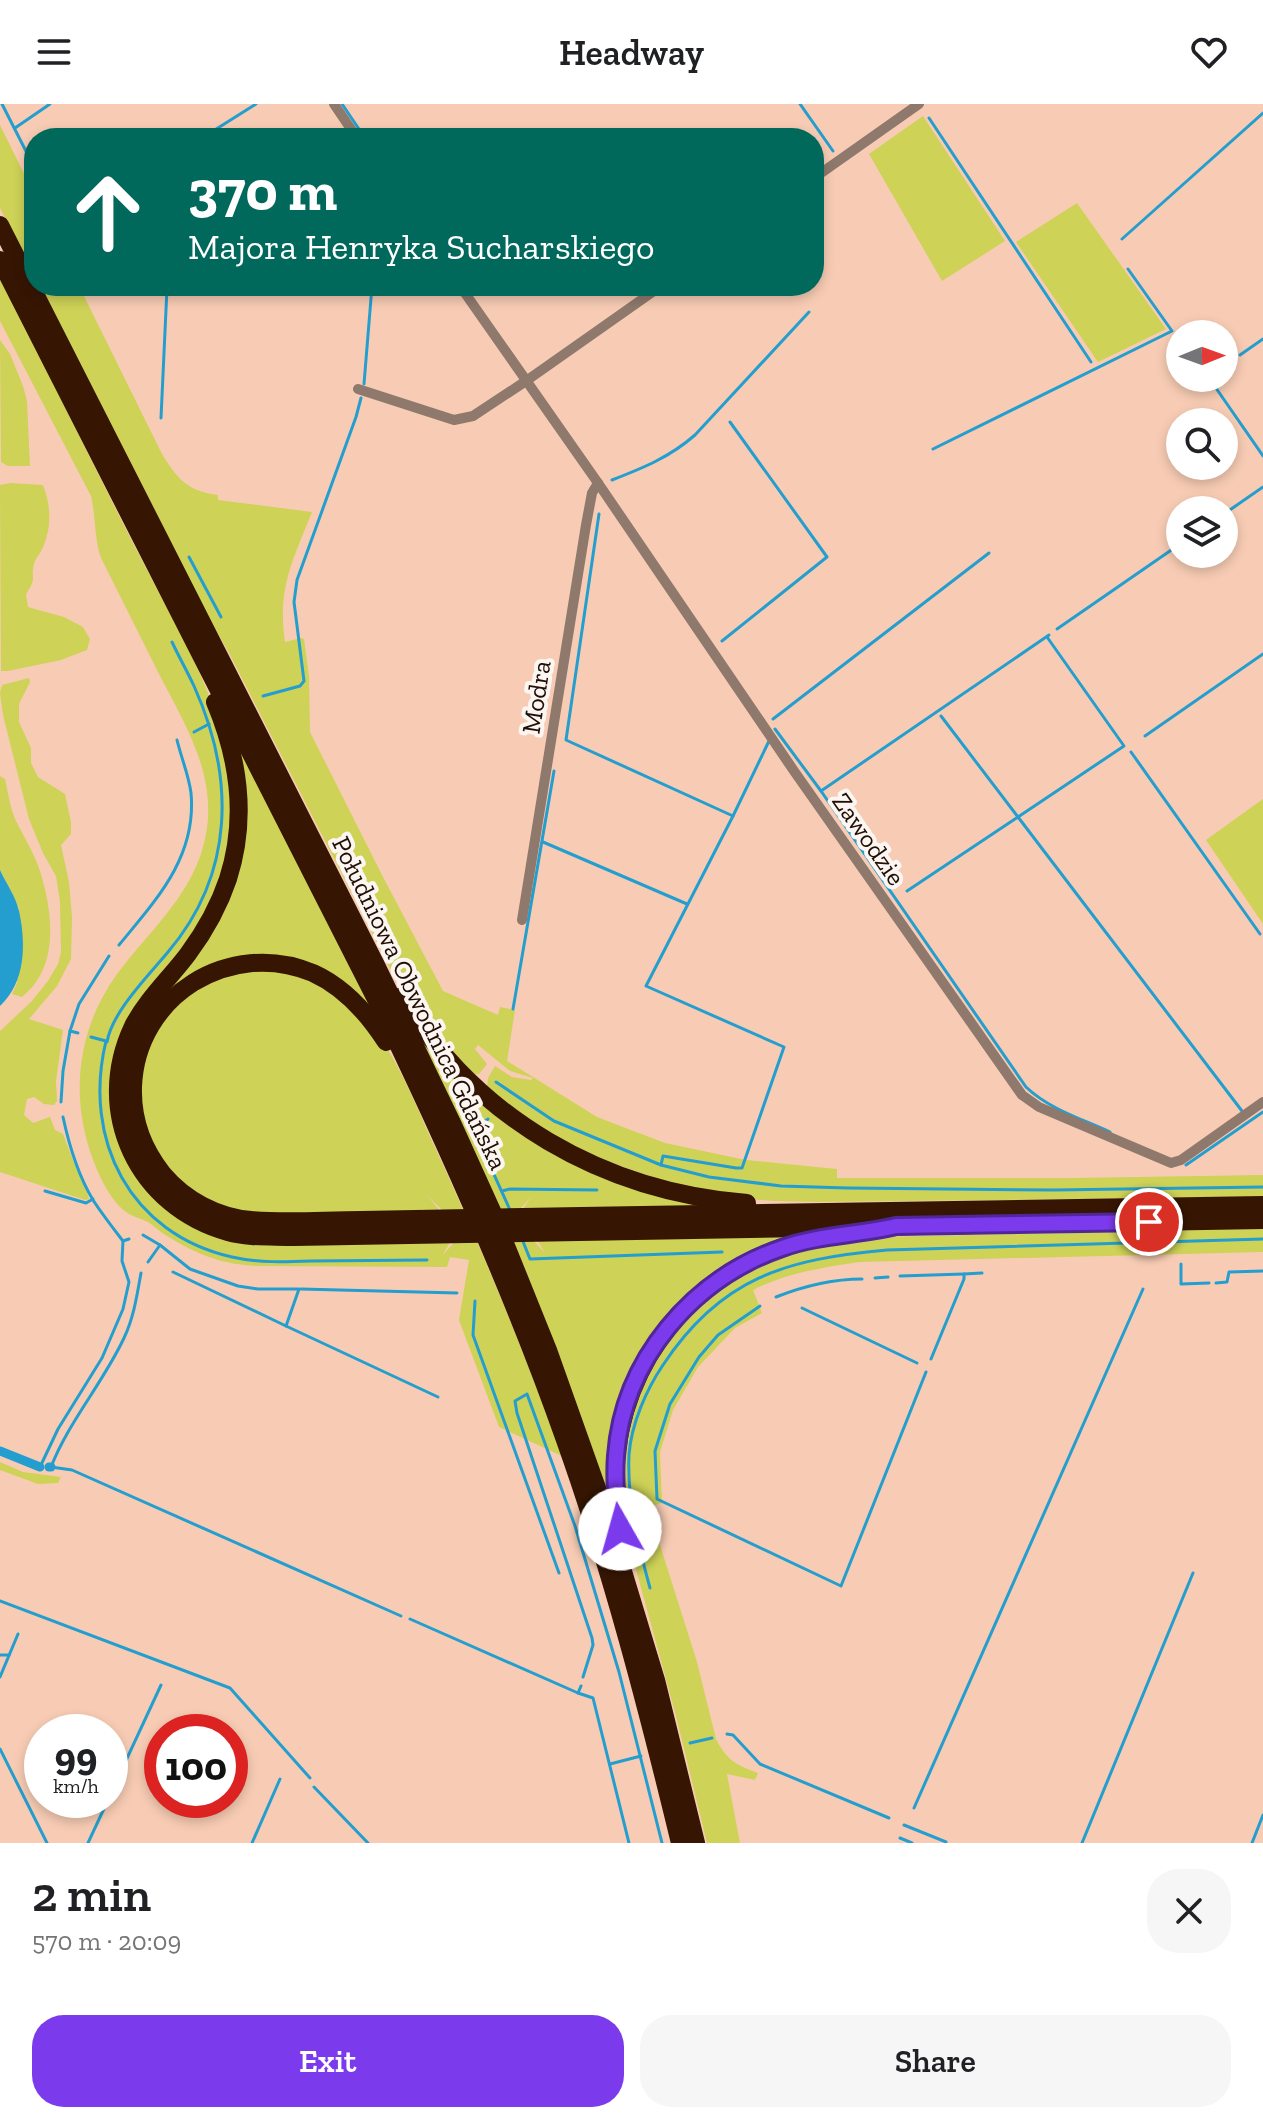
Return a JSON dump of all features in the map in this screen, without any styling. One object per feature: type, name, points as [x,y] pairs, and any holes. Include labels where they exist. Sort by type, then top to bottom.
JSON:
[{"type":"highway","name":"Południowa Obwodnica Gdańska","points":[[0,225],[24,272]]},
{"type":"highway","name":"Południowa Obwodnica Gdańska","points":[[0,260],[418,1085],[487,1240],[565,1439],[621,1614],[680,1843]]},
{"type":"highway","name":"Południowa Obwodnica Gdańska","points":[[36,296],[350,915],[453,1125],[525,1292],[589,1462],[639,1621],[696,1843]]},
{"type":"highway","points":[[192,637],[198,664],[233,759],[238,795],[237,834],[227,880],[211,919],[187,955],[143,1009],[123,1052],[117,1100],[129,1148],[164,1198],[189,1216],[231,1233],[283,1237],[449,1226]]},
{"type":"highway","points":[[350,915],[370,938],[417,1020],[438,1047],[496,1104],[545,1140],[611,1173],[662,1190],[731,1202],[819,1205],[844,1212]]},
{"type":"highway","points":[[418,1085],[399,1063],[368,1016],[343,992],[326,980],[298,968],[255,963],[237,964],[216,971],[191,984],[167,1003],[148,1029],[133,1076],[135,1113],[147,1151],[171,1184],[208,1209],[248,1220],[449,1226],[896,1226],[1263,1220]]},
{"type":"highway","points":[[526,1225],[844,1212],[1263,1205]]},
{"type":"highway","points":[[639,1621],[638,1596],[620,1529],[615,1480],[616,1453],[629,1396],[655,1344],[704,1289],[758,1257],[802,1241],[896,1226]]},
{"type":"street","points":[[334,104],[350,128]]},
{"type":"street","points":[[824,171],[919,104]]},
{"type":"street","points":[[467,296],[526,381]]},
{"type":"street","points":[[358,389],[454,420],[473,416],[647,296]]},
{"type":"street","name":"Zawodzie","points":[[526,381],[794,771],[1022,1095],[1039,1107],[1171,1163],[1181,1160],[1263,1102]]},
{"type":"street","name":"Modra","points":[[522,920],[586,525],[592,493],[598,483]]},
{"type":"shaded area","points":[[923,116],[1005,241],[942,281],[869,154]]},
{"type":"shaded area","points":[[0,125],[24,174],[24,255],[0,208]]},
{"type":"shaded area","points":[[1077,203],[1166,329],[1098,362],[1016,242]]},
{"type":"shaded area","points":[[0,277],[201,675],[221,729],[231,770],[231,837],[215,896],[194,936],[141,1005],[119,1046],[111,1094],[123,1149],[150,1191],[188,1220],[211,1230],[263,1241],[451,1241],[442,1256],[455,1241],[441,1209],[427,1195],[440,1211],[424,1211],[423,1208],[423,1214],[272,1216],[236,1212],[214,1205],[186,1189],[164,1167],[139,1112],[140,1067],[156,1028],[184,996],[221,975],[264,968],[308,976],[351,1003],[378,1034],[408,1087],[501,1298],[562,1456],[499,1427],[459,1320],[469,1260],[450,1257],[447,1267],[257,1266],[221,1261],[188,1248],[148,1222],[128,1214],[112,1197],[100,1176],[87,1142],[81,1113],[80,1072],[88,1032],[115,977],[174,904],[197,865],[204,843],[208,798],[193,742],[101,558],[91,496],[0,321]]},
{"type":"shaded area","points":[[44,296],[84,296],[162,454],[185,483],[199,491],[218,495],[218,500],[312,512],[288,575],[283,606],[285,642],[304,639],[309,676],[310,732],[443,991],[498,1015],[500,1007],[515,1010],[507,1061],[597,1117],[665,1143],[746,1160],[837,1169],[837,1178],[1263,1175],[1263,1197],[774,1201],[704,1195],[563,1146],[487,1087],[495,1066],[512,1077],[533,1078],[510,1071],[478,1045],[475,1049],[487,1064],[479,1074],[471,1075],[414,1008],[394,976]]},
{"type":"shaded area","points":[[0,340],[10,354],[27,401],[30,466],[8,466],[1,462]]},
{"type":"shaded area","points":[[0,485],[43,485],[49,508],[46,539],[35,562],[33,581],[26,594],[28,607],[64,617],[83,627],[90,639],[87,650],[61,660],[1,671]]},
{"type":"shaded area","points":[[29,678],[19,704],[19,722],[31,748],[31,763],[38,777],[65,794],[71,834],[61,845],[72,917],[71,959],[57,986],[29,1019],[63,1030],[56,1081],[57,1101],[54,1105],[44,1104],[34,1097],[27,1099],[24,1115],[33,1123],[50,1117],[55,1130],[63,1134],[88,1195],[89,1199],[85,1200],[0,1172],[0,1031],[48,981],[61,952],[56,876],[29,819],[0,693],[2,685]]},
{"type":"shaded area","points":[[238,744],[370,1004],[368,1006],[323,971],[275,958],[227,962],[185,982],[151,1014],[131,1056],[128,1104],[145,1157],[159,1178],[178,1196],[212,1216],[235,1223],[257,1226],[436,1224],[436,1228],[270,1231],[219,1224],[188,1208],[161,1186],[140,1158],[133,1142],[124,1100],[125,1072],[132,1044],[143,1020],[211,928],[233,879],[239,854],[243,801]]},
{"type":"shaded area","points":[[0,776],[5,779],[14,816],[40,871],[50,921],[48,955],[43,971],[22,997],[12,994],[17,983],[19,908],[0,870]]},
{"type":"shaded area","points":[[1263,799],[1263,924],[1206,840]]},
{"type":"shaded area","points":[[412,1022],[530,1135],[727,1206],[522,1210],[531,1197],[521,1208],[533,1240],[545,1253],[537,1240],[828,1232],[754,1254],[645,1355],[613,1503]]},
{"type":"shaded area","points":[[1263,1228],[1263,1252],[860,1262],[792,1275],[753,1290],[762,1313],[735,1328],[698,1367],[673,1410],[660,1452],[662,1503],[648,1507],[697,1662],[716,1739],[733,1761],[758,1773],[755,1780],[727,1774],[740,1843],[707,1843],[625,1529],[622,1441],[657,1350],[728,1277],[821,1242],[871,1237]]},
{"type":"shaded area","points":[[0,1462],[23,1472],[61,1477],[58,1483],[38,1484],[0,1470]]},
{"type":"water","points":[[0,870],[18,906],[23,949],[15,986],[0,1006]]},
{"type":"waterway","points":[[2,104],[24,147]]},
{"type":"waterway","points":[[15,128],[50,104]]},
{"type":"waterway","points":[[218,128],[256,104]]},
{"type":"waterway","points":[[342,104],[358,128]]},
{"type":"waterway","points":[[800,104],[817,128]]},
{"type":"waterway","points":[[1122,239],[1263,113]]},
{"type":"waterway","points":[[929,118],[1091,362]]},
{"type":"waterway","points":[[824,138],[833,151]]},
{"type":"waterway","points":[[933,449],[1172,331],[1128,269]]},
{"type":"waterway","points":[[161,418],[167,296]]},
{"type":"waterway","points":[[364,384],[371,296]]},
{"type":"waterway","points":[[612,480],[666,456],[686,443],[809,312]]},
{"type":"waterway","points":[[1240,355],[1263,339]]},
{"type":"waterway","points":[[1219,392],[1263,456]]},
{"type":"waterway","points":[[263,696],[300,686],[304,681],[294,602],[297,580],[361,398]]},
{"type":"waterway","points":[[722,641],[827,557],[730,422]]},
{"type":"waterway","points":[[1238,504],[1263,487]]},
{"type":"waterway","points":[[599,514],[566,740],[733,816]]},
{"type":"waterway","points":[[773,719],[989,553]]},
{"type":"waterway","points":[[1057,629],[1166,554]]},
{"type":"waterway","points":[[189,557],[221,617]]},
{"type":"waterway","points":[[775,729],[821,791],[1049,635]]},
{"type":"waterway","points":[[941,716],[1018,817],[1124,746],[1047,637]]},
{"type":"waterway","points":[[107,1042],[123,1007],[190,922],[206,890],[222,824],[217,755],[194,686],[172,642]]},
{"type":"waterway","points":[[1145,736],[1263,654]]},
{"type":"waterway","points":[[194,732],[209,724]]},
{"type":"waterway","points":[[119,945],[160,894],[181,857],[187,837],[191,793],[177,740]]},
{"type":"waterway","points":[[661,1165],[663,1156],[742,1168],[784,1047],[646,986],[769,741]]},
{"type":"waterway","points":[[1131,752],[1260,934]]},
{"type":"waterway","points":[[513,1009],[554,771]]},
{"type":"waterway","points":[[821,791],[1026,1087],[1055,1107],[1110,1132]]},
{"type":"waterway","points":[[907,891],[1018,817],[1242,1111]]},
{"type":"waterway","points":[[543,842],[687,904]]},
{"type":"waterway","points":[[70,1031],[79,1004],[109,956]]},
{"type":"waterway","points":[[61,1102],[70,1031],[78,1033]]},
{"type":"waterway","points":[[91,1037],[106,1041],[100,1078],[101,1113],[108,1147],[122,1178],[141,1205],[166,1227],[196,1245],[252,1260],[427,1260]]},
{"type":"waterway","points":[[496,1082],[554,1121],[661,1165],[709,1177],[781,1186],[848,1188],[1054,1190],[1263,1187]]},
{"type":"waterway","points":[[454,1086],[510,1210]]},
{"type":"waterway","points":[[1186,1165],[1263,1112]]},
{"type":"waterway","points":[[63,1117],[75,1160],[88,1190],[123,1241]]},
{"type":"waterway","points":[[475,1129],[488,1119]]},
{"type":"waterway","points":[[502,1191],[597,1190]]},
{"type":"waterway","points":[[45,1191],[86,1203],[93,1199]]},
{"type":"waterway","points":[[143,1235],[160,1245],[148,1262]]},
{"type":"waterway","points":[[40,1467],[58,1429],[102,1358],[123,1309],[129,1282],[122,1261],[123,1241],[129,1239]]},
{"type":"waterway","points":[[522,1239],[530,1259],[722,1252]]},
{"type":"waterway","points":[[650,1588],[630,1489],[629,1455],[636,1420],[651,1385],[685,1335],[708,1311],[733,1292],[787,1267],[818,1259],[887,1250],[1263,1239]]},
{"type":"waterway","points":[[160,1245],[190,1269],[238,1286],[299,1289],[286,1326],[173,1272]]},
{"type":"waterway","points":[[1181,1264],[1181,1284],[1209,1283]]},
{"type":"waterway","points":[[1216,1283],[1227,1282],[1229,1272],[1263,1271]]},
{"type":"waterway","points":[[141,1273],[133,1314],[124,1338],[51,1467],[72,1470],[401,1616]]},
{"type":"waterway","points":[[931,1359],[964,1274],[982,1273]]},
{"type":"waterway","points":[[900,1276],[964,1274]]},
{"type":"waterway","points":[[875,1278],[888,1277]]},
{"type":"waterway","points":[[776,1297],[818,1284],[862,1279]]},
{"type":"waterway","points":[[301,1289],[457,1293]]},
{"type":"waterway","points":[[914,1808],[1143,1289]]},
{"type":"waterway","points":[[475,1301],[473,1335],[559,1573]]},
{"type":"waterway","points":[[760,1306],[718,1335],[699,1357],[670,1404],[655,1451],[657,1499],[841,1586],[926,1372]]},
{"type":"waterway","points":[[802,1308],[917,1363]]},
{"type":"waterway","points":[[286,1326],[438,1397]]},
{"type":"waterway","points":[[583,1677],[593,1645],[592,1638],[517,1413],[515,1401],[527,1394],[575,1526],[619,1672],[662,1843]]},
{"type":"waterway","points":[[0,1451],[40,1467]]},
{"type":"waterway","points":[[1082,1843],[1193,1573]]},
{"type":"waterway","points":[[0,1601],[230,1688],[310,1778]]},
{"type":"waterway","points":[[410,1619],[578,1693]]},
{"type":"waterway","points":[[0,1677],[18,1634]]},
{"type":"waterway","points":[[0,1655],[9,1655]]},
{"type":"waterway","points":[[128,1756],[161,1685]]},
{"type":"waterway","points":[[581,1686],[578,1693],[593,1698],[629,1843]]},
{"type":"waterway","points":[[727,1734],[733,1735],[760,1764],[889,1818]]},
{"type":"waterway","points":[[690,1743],[712,1738]]},
{"type":"waterway","points":[[0,1749],[47,1843]]},
{"type":"waterway","points":[[610,1764],[641,1756]]},
{"type":"waterway","points":[[252,1843],[280,1779]]},
{"type":"waterway","points":[[314,1787],[368,1843]]},
{"type":"waterway","points":[[1252,1843],[1263,1815]]},
{"type":"waterway","points":[[88,1843],[100,1818]]},
{"type":"waterway","points":[[904,1825],[946,1842]]},
{"type":"waterway","points":[[900,1838],[912,1843]]},
{"type":"route","points":[[620,1529],[615,1480],[616,1453],[629,1396],[655,1344],[669,1325],[704,1289],[735,1269],[802,1241],[896,1226],[1149,1222]]}]
